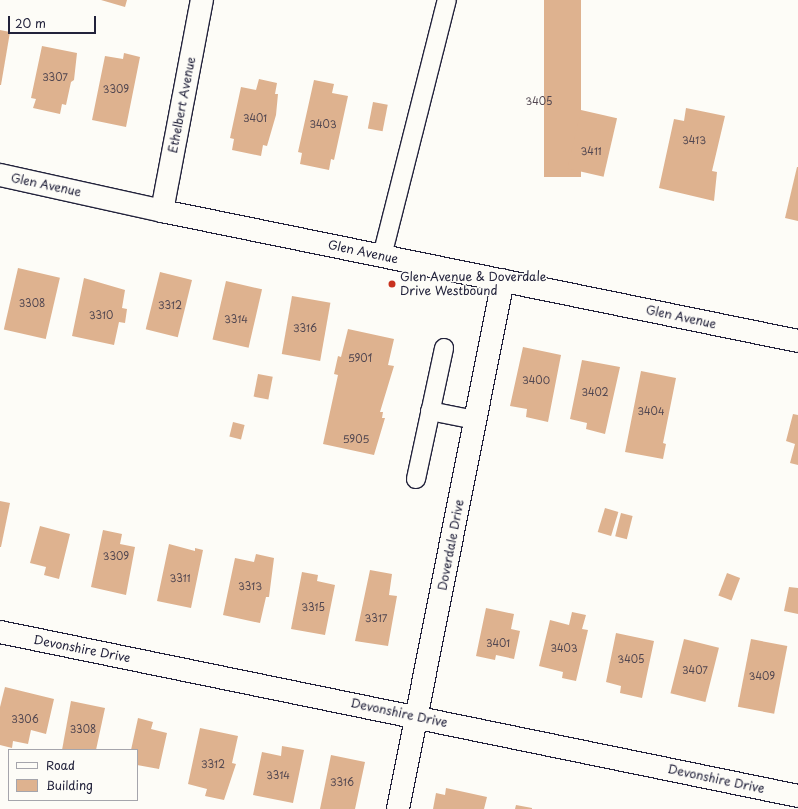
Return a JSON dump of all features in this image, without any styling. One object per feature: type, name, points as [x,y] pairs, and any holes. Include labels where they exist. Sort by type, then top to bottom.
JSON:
[{"type":"street","name":"Ethelbert Avenue","points":[[162,210],[202,0]]},
{"type":"street","name":"Glen Avenue","points":[[0,175],[382,256],[798,341]]},
{"type":"street","name":"Doverdale Drive","points":[[398,809],[503,280]]},
{"type":"street","name":"Devonshire Drive","points":[[0,632],[798,796]]},
{"type":"lane","points":[[382,256],[448,0]]},
{"type":"lane","points":[[416,478],[444,348]]},
{"type":"lane","points":[[430,411],[475,420]]},
{"type":"building","points":[[101,0],[127,0],[125,7]]},
{"type":"building","points":[[544,0],[581,0],[581,177],[544,177]]},
{"type":"building","points":[[0,30],[10,32],[1,85],[0,85]]},
{"type":"building","points":[[42,46],[77,53],[74,80],[71,82],[66,105],[62,104],[60,114],[33,108],[36,99],[31,98]]},
{"type":"building","points":[[124,53],[140,57],[126,127],[92,120],[105,56],[123,59]]},
{"type":"building","points":[[259,79],[277,83],[275,94],[278,94],[276,115],[267,146],[263,145],[261,156],[232,150],[234,139],[230,138],[241,87],[256,90]]},
{"type":"building","points":[[314,80],[334,84],[332,93],[348,96],[334,160],[331,159],[329,170],[300,164],[302,153],[298,152]]},
{"type":"building","points":[[373,102],[388,105],[383,131],[368,129]]},
{"type":"building","points":[[686,108],[725,116],[712,171],[717,172],[714,201],[659,188],[674,119],[684,121]]},
{"type":"building","points":[[581,110],[617,118],[604,177],[568,168]]},
{"type":"building","points":[[798,167],[798,221],[785,218]]},
{"type":"building","points":[[18,268],[60,278],[46,339],[4,329]]},
{"type":"building","points":[[160,272],[192,280],[178,337],[146,329]]},
{"type":"building","points":[[84,278],[125,290],[122,308],[127,309],[125,323],[119,322],[114,345],[72,336]]},
{"type":"building","points":[[226,281],[262,289],[249,348],[213,339]]},
{"type":"building","points":[[292,296],[330,303],[320,361],[282,354]]},
{"type":"building","points":[[348,329],[394,339],[388,365],[394,366],[380,412],[383,412],[382,418],[385,418],[374,455],[323,444],[338,375],[334,374],[338,356],[341,357]]},
{"type":"building","points":[[523,347],[561,355],[548,422],[526,417],[527,409],[510,406]]},
{"type":"building","points":[[582,360],[620,367],[605,434],[586,429],[587,423],[570,419]]},
{"type":"building","points":[[641,371],[676,378],[663,443],[666,444],[663,459],[625,452]]},
{"type":"building","points":[[258,374],[273,377],[268,399],[254,397]]},
{"type":"building","points":[[793,414],[798,415],[798,465],[790,463],[795,444],[786,441]]},
{"type":"building","points":[[233,422],[245,425],[241,439],[229,437]]},
{"type":"building","points":[[0,501],[10,503],[1,547],[0,547]]},
{"type":"building","points":[[605,508],[618,512],[611,536],[598,532]]},
{"type":"building","points":[[621,513],[633,516],[627,539],[615,536]]},
{"type":"building","points":[[40,526],[70,534],[59,579],[44,575],[46,567],[30,563]]},
{"type":"building","points":[[103,530],[122,534],[120,544],[135,547],[126,595],[91,587]]},
{"type":"building","points":[[169,544],[195,551],[195,548],[203,550],[191,608],[157,601]]},
{"type":"building","points":[[256,554],[274,558],[269,597],[266,597],[260,623],[223,615],[235,558],[254,562]]},
{"type":"building","points":[[370,570],[392,574],[389,595],[397,596],[388,646],[355,641]]},
{"type":"building","points":[[302,572],[318,575],[317,581],[335,585],[325,635],[291,629]]},
{"type":"building","points":[[727,573],[740,578],[731,600],[718,595]]},
{"type":"building","points":[[789,587],[798,588],[798,614],[784,611]]},
{"type":"building","points":[[486,608],[514,614],[511,629],[520,631],[514,659],[496,655],[495,660],[476,656]]},
{"type":"building","points":[[572,612],[586,615],[582,629],[588,630],[576,681],[562,678],[563,672],[539,666],[550,620],[569,625]]},
{"type":"building","points":[[616,633],[654,641],[642,698],[620,693],[621,686],[606,682]]},
{"type":"building","points":[[684,639],[719,648],[705,702],[670,693]]},
{"type":"building","points":[[751,639],[787,646],[774,714],[738,707]]},
{"type":"building","points":[[5,687],[54,699],[46,734],[31,730],[28,744],[13,741],[12,748],[0,745],[0,707]]},
{"type":"building","points":[[71,701],[105,708],[96,749],[62,749]]},
{"type":"building","points":[[138,718],[153,722],[151,729],[167,733],[159,769],[138,765],[138,749],[131,749]]},
{"type":"building","points":[[200,728],[238,736],[232,763],[236,764],[224,800],[205,796],[207,789],[188,784]]},
{"type":"building","points":[[282,746],[304,750],[293,803],[253,795],[262,752],[281,756]]},
{"type":"building","points":[[331,755],[365,762],[355,809],[320,809]]},
{"type":"building","points":[[446,788],[487,797],[484,809],[433,809],[436,793],[445,795]]},
{"type":"building","points":[[516,805],[532,808],[532,809],[515,809]]},
{"type":"place","name":"Glen Avenue & Doverdale Drive Westbound","points":[[392,284]]}]
